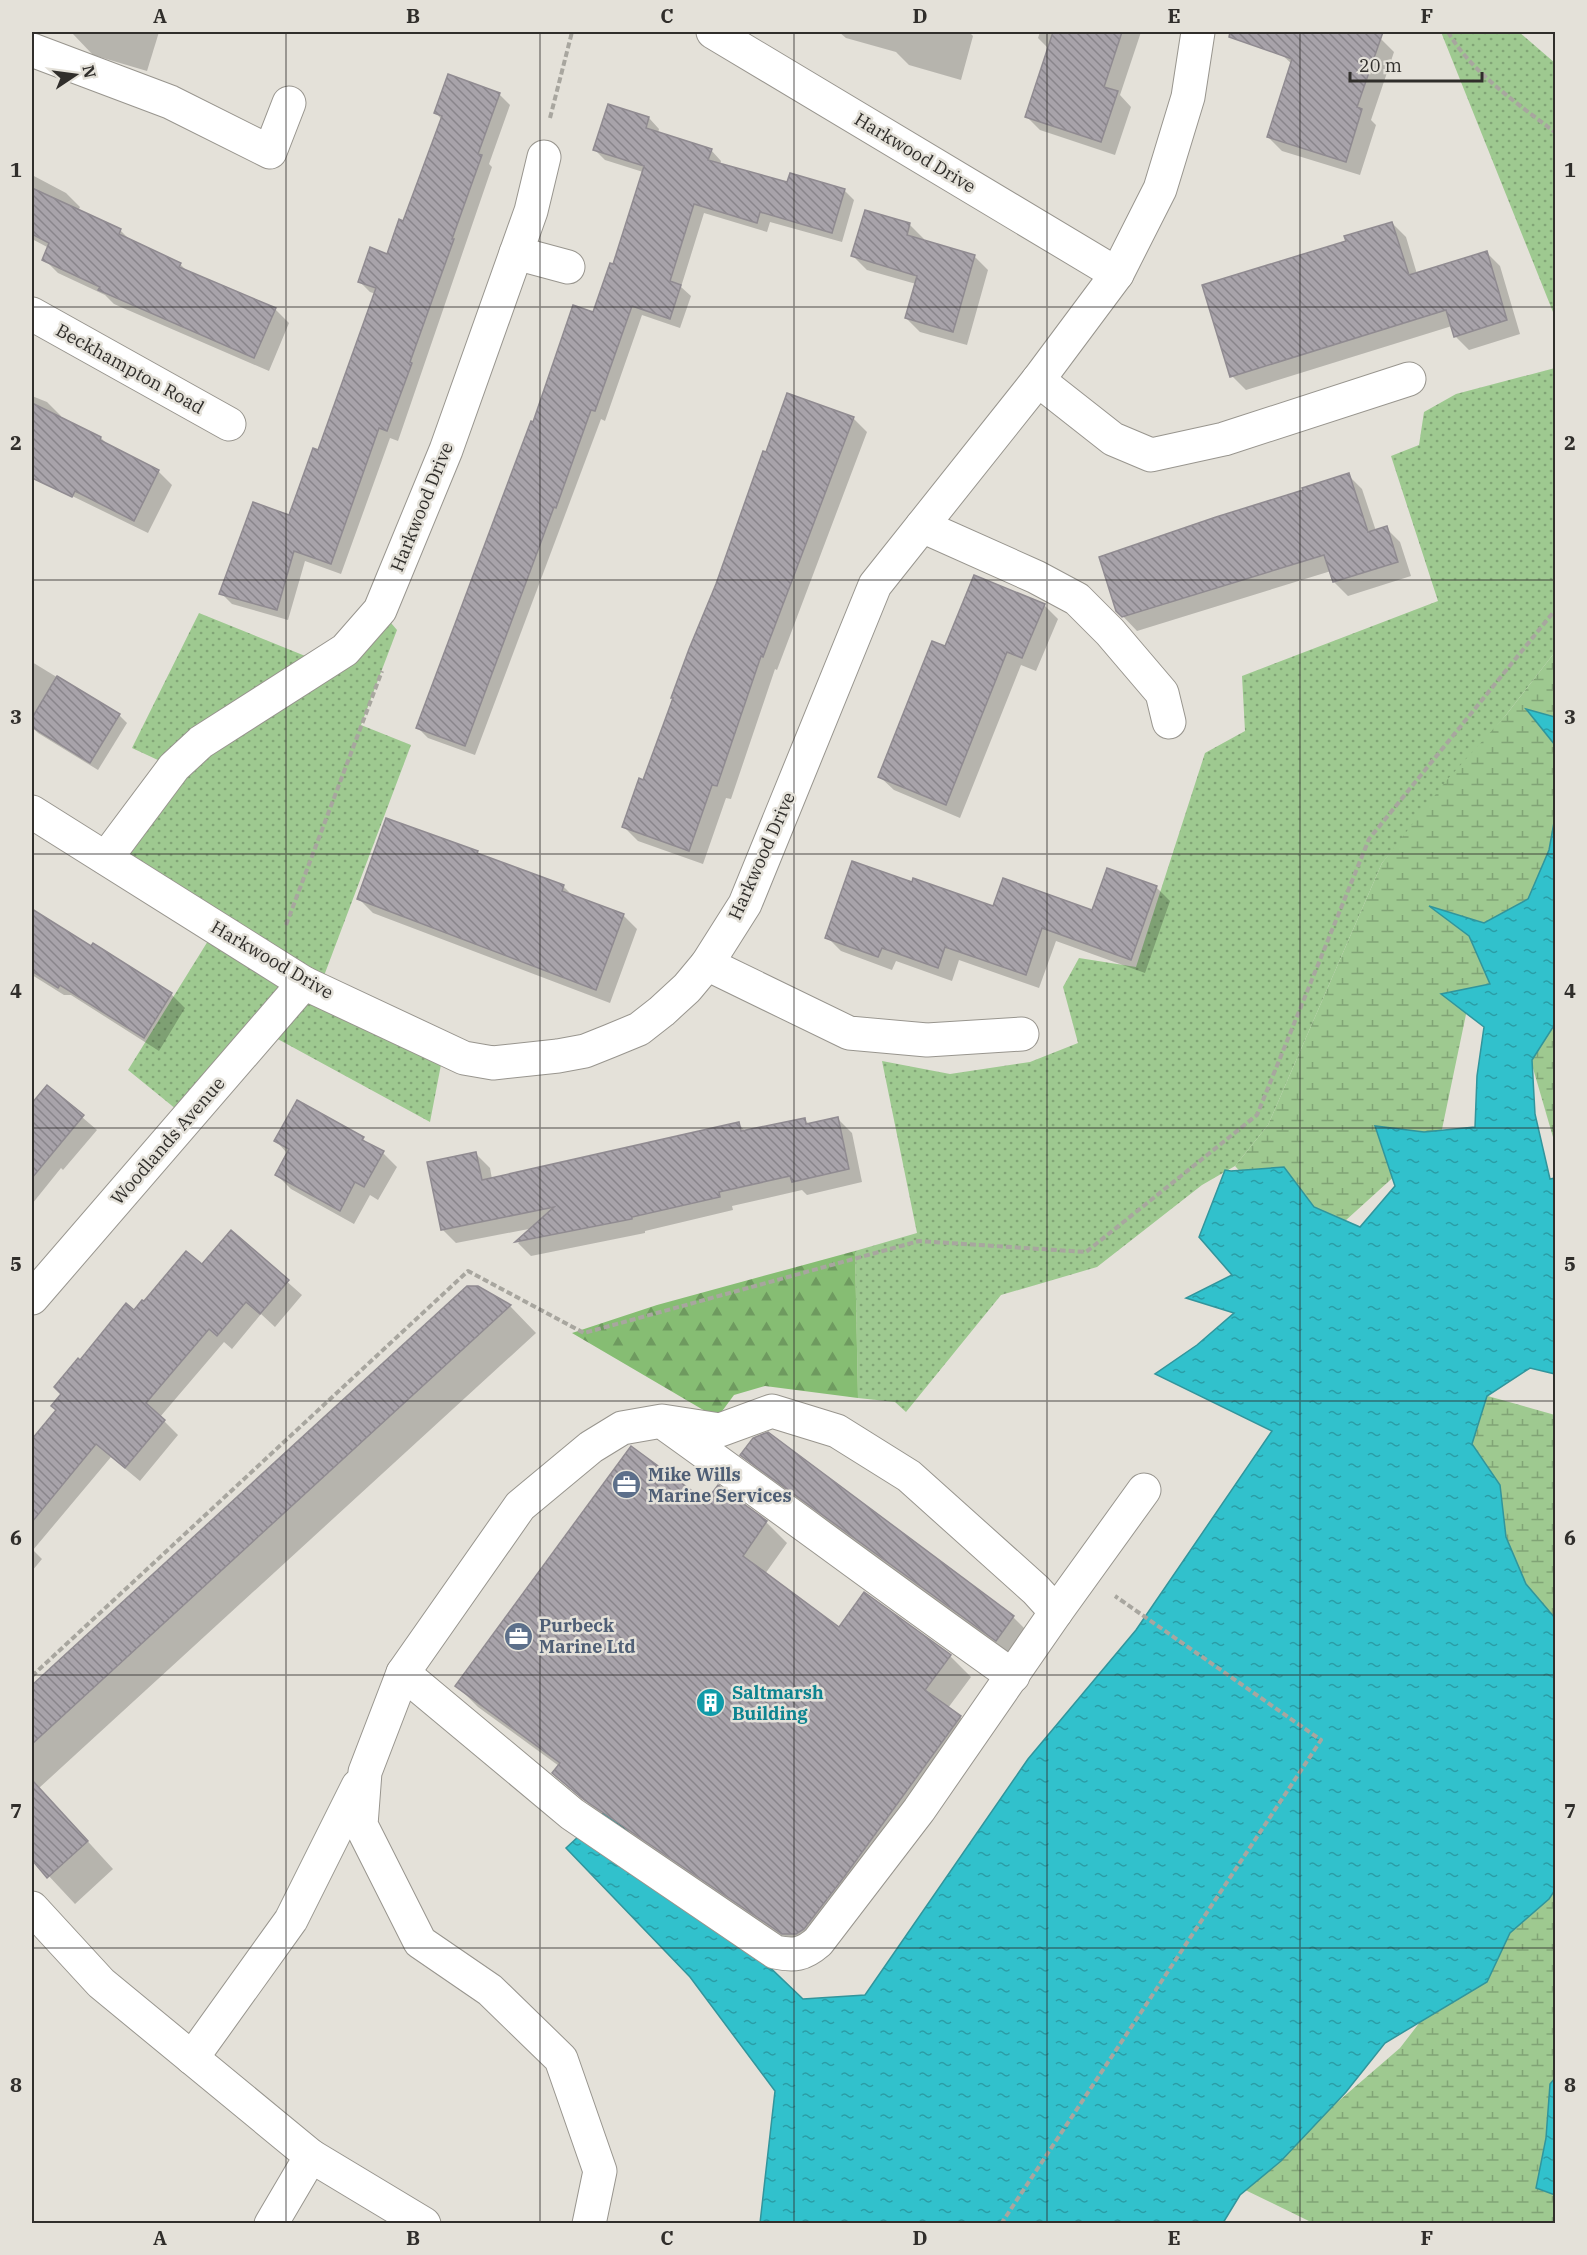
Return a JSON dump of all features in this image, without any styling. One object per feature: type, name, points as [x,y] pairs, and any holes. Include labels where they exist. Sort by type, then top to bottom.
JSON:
[{"type":"street","name":"Harkwood Drive","points":[[713,32],[1117,274]]},
{"type":"street","name":"Harkwood Drive","points":[[32,812],[304,983],[464,1058],[493,1063],[558,1056],[585,1051],[639,1029],[687,988],[707,964],[745,904],[875,585],[1038,380],[1117,274],[1160,189],[1188,97],[1198,32]]},
{"type":"street","points":[[32,50],[170,102],[270,152],[289,102]]},
{"type":"street","name":"Harkwood Drive","points":[[106,858],[174,767],[201,742],[345,650],[380,610],[446,450],[531,211],[544,157]]},
{"type":"street","points":[[516,253],[568,267]]},
{"type":"street","name":"Beckhampton Road","points":[[32,314],[229,424]]},
{"type":"street","points":[[1038,380],[1113,438],[1151,455],[1224,439],[1409,379]]},
{"type":"street","points":[[922,526],[1077,598],[1110,632],[1162,693],[1169,722]]},
{"type":"street","points":[[707,964],[849,1033],[927,1040],[1023,1034]]},
{"type":"street","name":"Woodlands Avenue","points":[[32,1298],[304,983]]},
{"type":"street","points":[[192,2058],[291,1920],[365,1772],[403,1673],[519,1506],[591,1447],[622,1428],[662,1421],[720,1430],[772,1410],[837,1431],[909,1476],[1036,1590],[1056,1612]]},
{"type":"street","points":[[662,1421],[771,1499],[880,1582],[1013,1676]]},
{"type":"street","points":[[403,1673],[572,1814],[775,1952],[793,1956],[807,1952],[818,1942],[919,1810],[1056,1612],[1144,1490]]},
{"type":"street","points":[[365,1772],[361,1825],[420,1942],[490,1990],[561,2058],[600,2171],[589,2223]]},
{"type":"street","points":[[32,1908],[101,1983],[311,2156],[424,2223]]},
{"type":"street","points":[[271,2223],[311,2156]]},
{"type":"path","points":[[544,157],[550,115],[572,32]]},
{"type":"path","points":[[1449,32],[1458,47],[1494,85],[1556,133]]},
{"type":"path","points":[[32,1676],[468,1271],[584,1333],[919,1241],[1086,1252],[1257,1115],[1369,839],[1556,609]]},
{"type":"path","points":[[272,963],[385,662]]},
{"type":"path","points":[[1001,2223],[1321,1740],[1148,1618]]},
{"type":"green space","points":[[1441,32],[1519,32],[1555,63],[1555,317]]},
{"type":"green space","points":[[1555,368],[1555,652],[1506,715],[1382,863],[1268,1125],[1235,1166],[1202,1185],[1097,1267],[1001,1295],[906,1412],[895,1402],[858,1398],[855,1251],[917,1233],[882,1061],[950,1074],[1030,1062],[1078,1043],[1063,987],[1079,958],[1136,967],[1205,753],[1245,731],[1242,676],[1438,601],[1391,456],[1419,445],[1424,412],[1456,394]]},
{"type":"green space","points":[[380,610],[397,630],[361,725],[411,745],[319,989],[444,1049],[430,1122],[263,1031],[187,1118],[128,1070],[216,928],[106,858],[173,767],[132,748],[199,613],[325,664]]},
{"type":"green space","points":[[1555,652],[1555,1144],[1521,1027],[1469,1000],[1441,1134],[1313,1250],[1235,1166],[1268,1125],[1382,863],[1446,781],[1506,715]]},
{"type":"green space","points":[[855,1251],[858,1398],[765,1386],[734,1395],[717,1418],[572,1333],[657,1305]]},
{"type":"green space","points":[[1470,1391],[1555,1415],[1555,1784],[1435,1479]]},
{"type":"green space","points":[[1555,1847],[1555,2223],[1313,2223],[1239,2187],[1400,2048]]},
{"type":"water","points":[[1526,709],[1555,717],[1555,745]]},
{"type":"water","points":[[1555,817],[1555,1024],[1532,1060],[1535,1114],[1550,1179],[1555,1178],[1555,1374],[1530,1368],[1487,1396],[1472,1444],[1500,1485],[1506,1537],[1526,1584],[1555,1618],[1555,1890],[1549,1899],[1510,1933],[1487,1982],[1385,2043],[1346,2092],[1281,2161],[1240,2195],[1223,2223],[760,2223],[775,2091],[690,1977],[566,1848],[606,1811],[803,1999],[865,1995],[1028,1759],[1136,1630],[1272,1431],[1155,1374],[1197,1345],[1234,1313],[1186,1298],[1232,1275],[1199,1237],[1225,1170],[1284,1167],[1314,1207],[1360,1227],[1395,1186],[1375,1126],[1424,1132],[1475,1127],[1477,1076],[1484,1027],[1441,994],[1490,984],[1469,936],[1429,906],[1484,923],[1528,899],[1549,850]]},
{"type":"water","points":[[1555,2078],[1555,2195],[1536,2188],[1546,2138],[1550,2084]]},
{"type":"building","points":[[1053,32],[1122,32],[1104,87],[1118,91],[1101,142],[1025,117]]},
{"type":"building","points":[[1230,32],[1383,32],[1357,107],[1362,109],[1346,162],[1267,137],[1292,59],[1229,37]]},
{"type":"building","points":[[448,74],[500,93],[478,154],[482,155],[452,239],[454,239],[410,362],[412,363],[387,431],[379,428],[331,564],[294,551],[277,610],[219,594],[253,502],[289,515],[313,448],[318,450],[376,288],[358,282],[370,247],[387,254],[399,219],[403,221],[442,116],[434,113]]},
{"type":"building","points":[[608,104],[649,117],[646,128],[712,149],[708,160],[787,182],[790,173],[845,189],[832,233],[760,212],[757,223],[694,204],[670,281],[681,285],[670,319],[632,306],[595,411],[591,410],[465,746],[416,728],[531,421],[533,422],[573,305],[593,312],[610,263],[613,264],[644,166],[593,150]]},
{"type":"building","points":[[32,188],[121,229],[119,234],[181,263],[179,267],[276,308],[254,358],[98,290],[100,287],[42,260],[49,243],[32,234]]},
{"type":"building","points":[[865,210],[910,223],[907,235],[975,255],[953,332],[905,318],[917,276],[851,256]]},
{"type":"building","points":[[1392,222],[1409,275],[1487,251],[1507,320],[1454,337],[1446,310],[1230,377],[1202,285],[1346,241],[1344,236]]},
{"type":"building","points":[[787,393],[854,417],[763,657],[761,656],[717,786],[712,785],[689,851],[622,827],[639,778],[643,780],[689,649],[716,584],[763,451],[766,452]]},
{"type":"building","points":[[32,403],[101,437],[100,440],[159,470],[134,521],[75,491],[72,497],[32,478]]},
{"type":"building","points":[[1349,473],[1368,532],[1387,526],[1398,562],[1333,582],[1324,555],[1122,617],[1116,611],[1099,557]]},
{"type":"building","points":[[974,575],[1045,604],[1022,658],[1007,652],[946,805],[878,777],[932,641],[945,646]]},
{"type":"building","points":[[57,676],[120,714],[90,763],[32,727],[32,718]]},
{"type":"building","points":[[386,818],[564,885],[562,891],[624,914],[596,990],[357,899]]},
{"type":"building","points":[[852,861],[912,882],[913,878],[993,906],[1003,878],[1092,910],[1107,868],[1157,886],[1131,960],[1042,928],[1026,975],[945,947],[938,968],[882,948],[878,957],[825,938]]},
{"type":"building","points":[[32,909],[91,946],[93,943],[172,993],[144,1038],[60,985],[58,988],[32,971]]},
{"type":"building","points":[[47,1085],[84,1115],[32,1178],[32,1103]]},
{"type":"building","points":[[297,1100],[364,1137],[362,1140],[384,1151],[364,1187],[355,1182],[340,1211],[275,1175],[289,1149],[274,1141]]},
{"type":"building","points":[[838,1117],[849,1169],[792,1182],[790,1176],[719,1192],[720,1197],[632,1217],[632,1219],[515,1242],[554,1207],[441,1230],[427,1162],[476,1152],[482,1180],[739,1122],[741,1131],[805,1118],[806,1124]]},
{"type":"building","points":[[231,1230],[289,1280],[260,1314],[246,1302],[217,1336],[209,1329],[146,1403],[165,1420],[125,1468],[96,1444],[32,1522],[32,1439],[56,1410],[51,1406],[61,1394],[54,1387],[78,1358],[80,1360],[126,1303],[134,1310],[186,1251],[202,1264]]},
{"type":"building","points":[[467,1286],[478,1286],[511,1305],[32,1744],[32,1685]]},
{"type":"building","points":[[768,1432],[1014,1616],[996,1641],[740,1455],[753,1438]]},
{"type":"building","name":"Saltmarsh Building","points":[[631,1446],[706,1501],[718,1485],[767,1521],[743,1556],[839,1627],[864,1592],[951,1655],[925,1690],[961,1716],[844,1877],[804,1929],[796,1934],[782,1934],[583,1799],[552,1773],[560,1763],[455,1686]]},
{"type":"building","points":[[32,1780],[88,1841],[47,1878],[32,1860]]},
{"type":"place","name":"Mike Wills Marine Services","points":[[627,1485]]},
{"type":"place","name":"Purbeck Marine Ltd","points":[[518,1636]]},
{"type":"place","name":"Saltmarsh Building","points":[[711,1703]]}]
